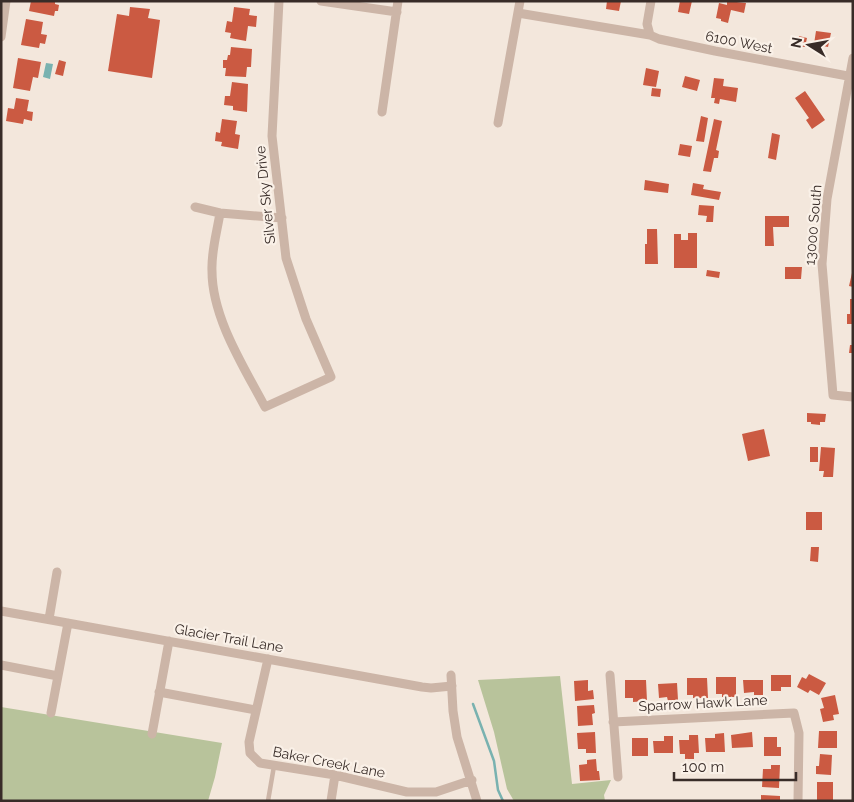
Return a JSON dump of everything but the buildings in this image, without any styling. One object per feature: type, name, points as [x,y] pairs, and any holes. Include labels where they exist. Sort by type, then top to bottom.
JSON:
[{"type":"street","points":[[1,37],[6,1]]},
{"type":"street","name":"Silver Sky Drive","points":[[220,213],[212,271],[214,293],[219,311],[236,351],[265,407],[331,377],[306,318],[286,258],[272,136],[279,1]]},
{"type":"street","points":[[321,1],[397,12]]},
{"type":"street","points":[[382,112],[398,1]]},
{"type":"street","points":[[498,123],[520,1]]},
{"type":"street","points":[[650,34],[647,24],[651,1]]},
{"type":"street","name":"6100 West","points":[[518,13],[650,34],[659,39],[715,52],[851,77]]},
{"type":"street","name":"13000 South","points":[[853,58],[827,199],[822,264],[833,395],[853,397]]},
{"type":"street","points":[[195,207],[220,213],[282,218]]},
{"type":"street","points":[[49,619],[57,572]]},
{"type":"street","name":"Glacier Trail Lane","points":[[1,611],[427,688],[452,686]]},
{"type":"street","points":[[51,713],[68,623]]},
{"type":"street","points":[[152,734],[169,641]]},
{"type":"street","name":"Baker Creek Lane","points":[[268,659],[248,742],[250,753],[260,763],[335,775],[417,796],[472,780]]},
{"type":"street","points":[[1,665],[58,676]]},
{"type":"street","points":[[451,675],[457,737],[478,801]]},
{"type":"street","points":[[610,676],[618,777]]},
{"type":"street","points":[[159,692],[256,710]]},
{"type":"street","name":"Sparrow Hawk Lane","points":[[613,722],[794,713],[798,733],[798,801]]},
{"type":"street","points":[[331,801],[335,775]]},
{"type":"lane","points":[[268,801],[274,766]]},
{"type":"green space","points":[[560,676],[572,784],[611,780],[604,795],[605,801],[514,801],[507,789],[494,732],[478,680]]},
{"type":"green space","points":[[1,707],[222,743],[208,801],[1,801]]},
{"type":"water","points":[[46,63],[53,64],[50,79],[43,77]]},
{"type":"waterway","points":[[473,704],[494,761],[498,790],[503,801]]}]
